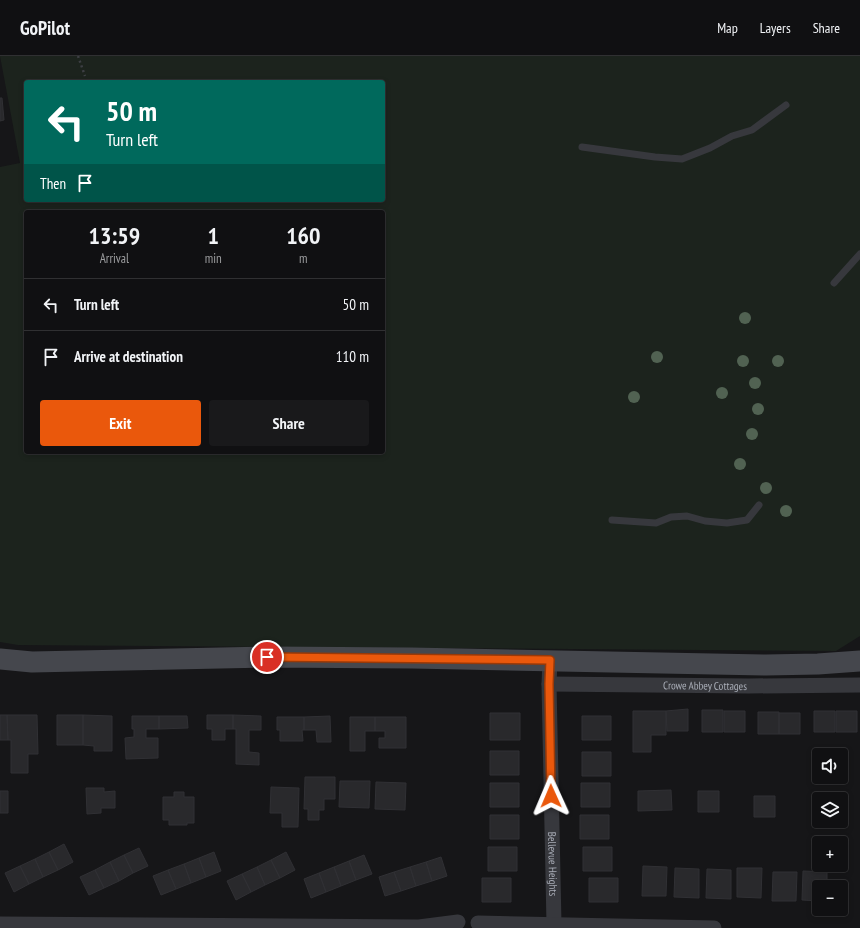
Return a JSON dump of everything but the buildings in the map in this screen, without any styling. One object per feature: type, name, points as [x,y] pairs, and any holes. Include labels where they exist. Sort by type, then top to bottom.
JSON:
[{"type":"main road","points":[[0,659],[32,662],[267,657],[550,660],[766,665],[818,664],[860,661]]},
{"type":"street","name":"Bellevue Heights","points":[[550,660],[549,684],[554,924]]},
{"type":"street","name":"Crowe Abbey Cottages","points":[[549,684],[749,686],[860,685]]},
{"type":"street","points":[[0,924],[419,927],[458,922]]},
{"type":"street","points":[[478,923],[714,928]]},
{"type":"lane","points":[[582,147],[655,157],[682,159],[710,148],[732,136],[752,130],[786,105]]},
{"type":"lane","points":[[834,283],[860,254]]},
{"type":"lane","points":[[612,520],[656,523],[671,517],[687,516],[705,521],[727,523],[747,520],[759,505]]},
{"type":"path","points":[[78,56],[85,76]]},
{"type":"shaded area","points":[[0,56],[860,56],[860,636],[836,651],[18,645],[0,642],[0,167],[20,163]]},
{"type":"route","points":[[267,657],[550,660],[551,796]]}]
